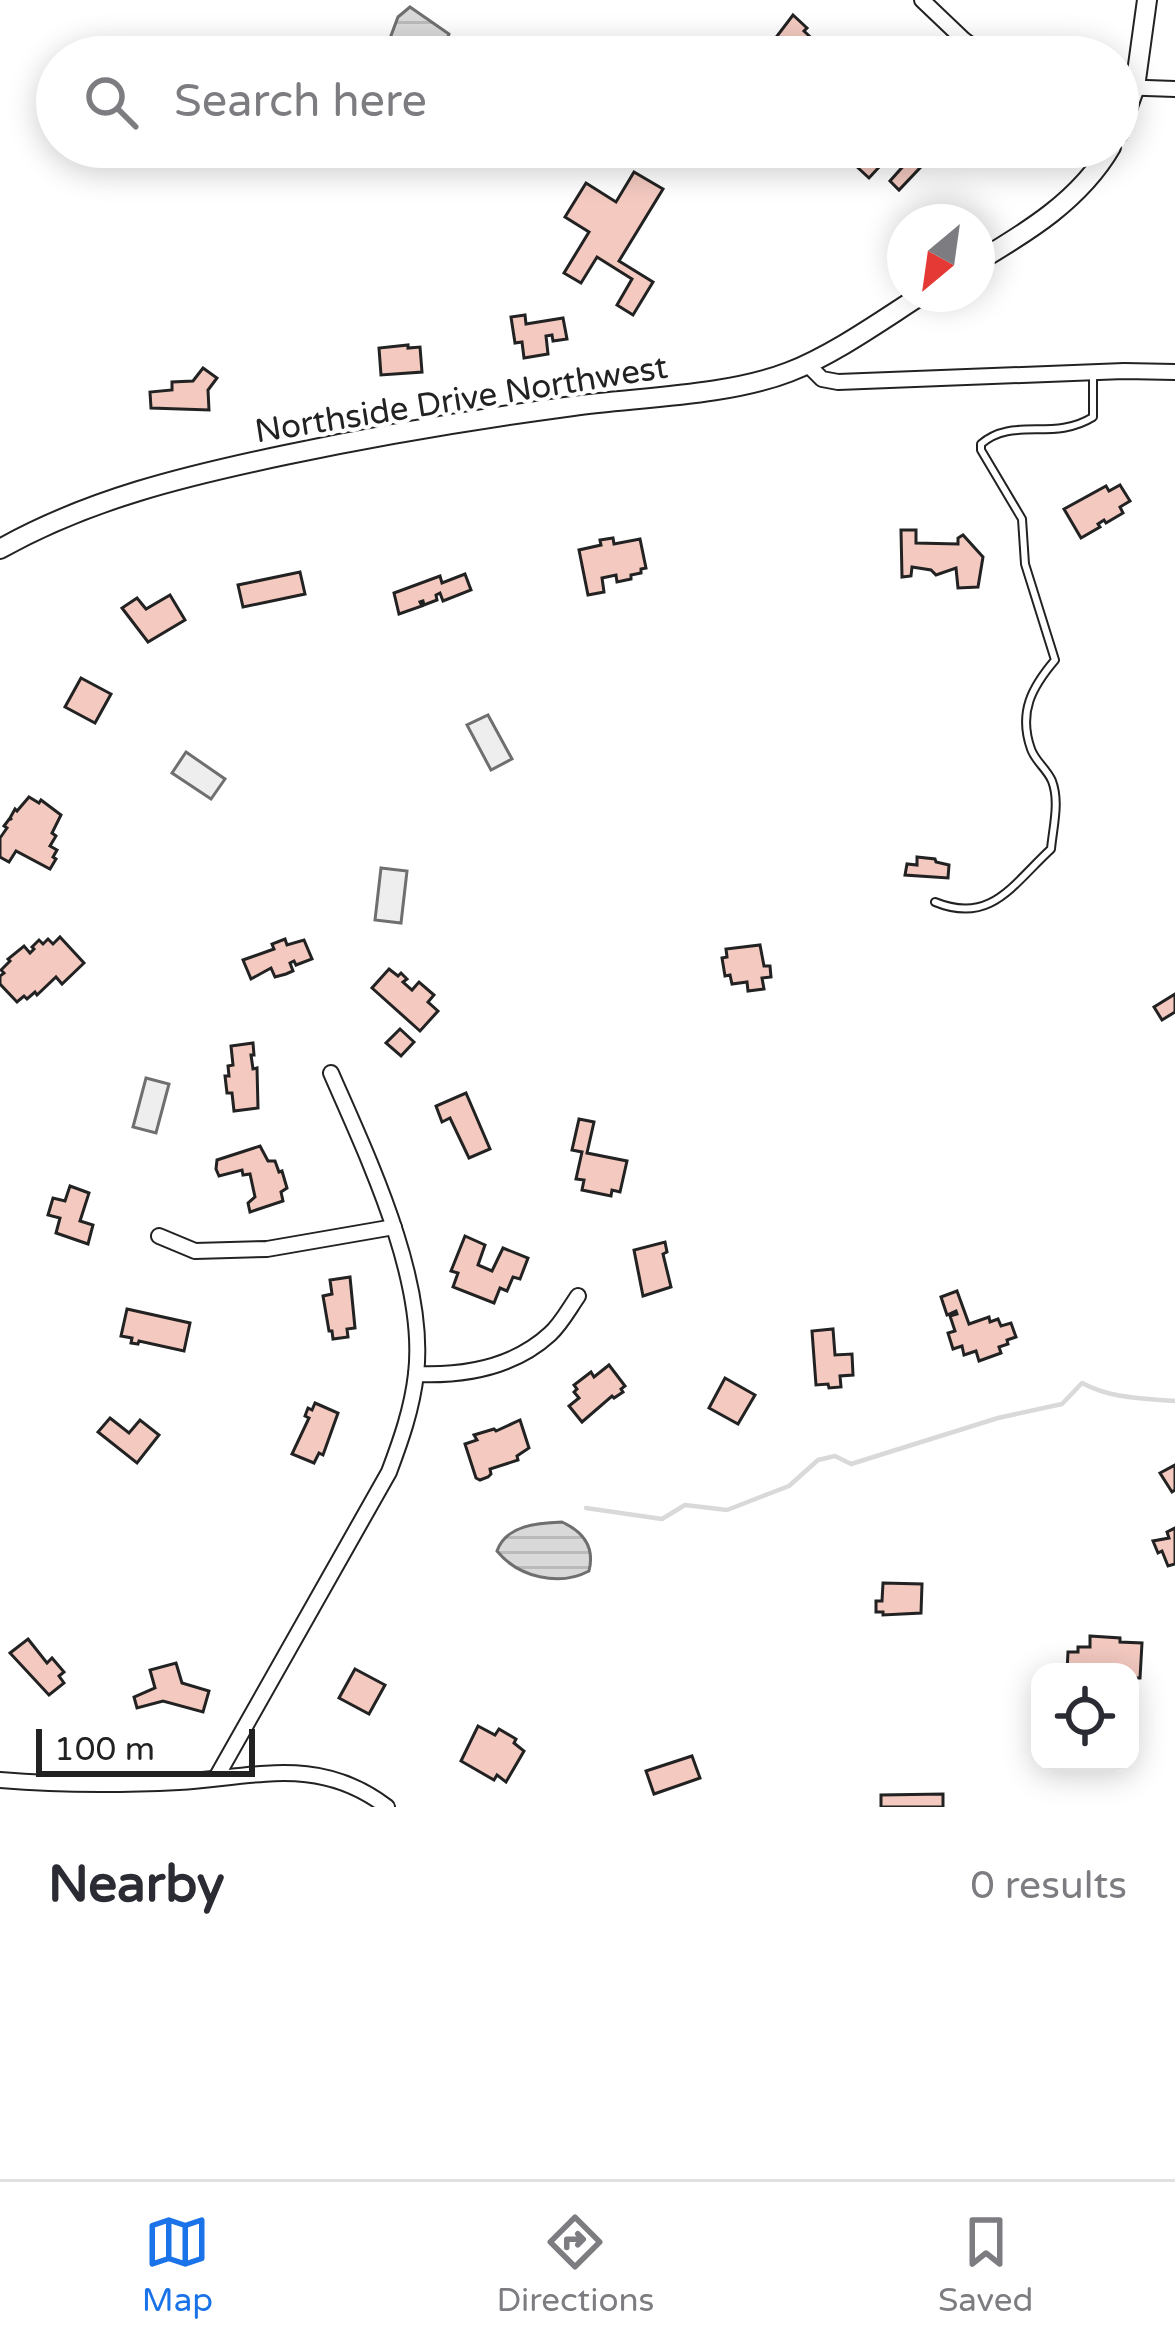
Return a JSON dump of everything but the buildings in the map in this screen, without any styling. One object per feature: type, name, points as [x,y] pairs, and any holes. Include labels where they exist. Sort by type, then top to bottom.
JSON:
[{"type":"main road","points":[[1139,36],[1147,0]]},
{"type":"main road","points":[[995,250],[1063,206],[1096,168]]},
{"type":"main road","name":"Northside Drive Northwest","points":[[0,549],[85,508],[212,470],[491,417],[774,377],[807,364],[893,312]]},
{"type":"street","points":[[922,0],[960,36]]},
{"type":"street","points":[[1139,88],[1175,89]]},
{"type":"street","points":[[807,364],[822,380],[838,382],[1175,372]]},
{"type":"street","points":[[216,1778],[389,1472],[406,1424],[416,1374],[413,1311],[394,1227],[331,1073]]},
{"type":"street","points":[[159,1236],[194,1251],[267,1250],[394,1227]]},
{"type":"street","points":[[416,1374],[464,1373],[518,1356],[547,1337],[578,1296]]},
{"type":"street","points":[[0,1780],[178,1782],[290,1772],[332,1777],[387,1807]]},
{"type":"lane","points":[[934,902],[958,912],[998,900],[1051,849],[1056,800],[1051,778],[1031,751],[1027,720],[1030,693],[1054,660],[1025,564],[1022,519],[981,444],[997,432],[1062,429],[1093,417],[1093,372]]},
{"type":"shaded area","points":[[410,7],[449,34],[391,36],[398,17]]},
{"type":"shaded area","points":[[488,715],[512,759],[491,770],[467,725]]},
{"type":"shaded area","points":[[186,752],[225,779],[211,799],[172,773]]},
{"type":"shaded area","points":[[381,868],[407,871],[401,923],[375,920]]},
{"type":"shaded area","points":[[146,1078],[169,1084],[156,1133],[133,1127]]},
{"type":"shaded area","points":[[562,1522],[586,1541],[589,1571],[565,1578],[540,1577],[516,1567],[497,1551],[515,1531]]},
{"type":"waterway","points":[[586,1508],[662,1519],[685,1505],[727,1510],[789,1486],[818,1460],[835,1456],[851,1464],[998,1418],[1062,1404],[1082,1383],[1116,1395],[1175,1401]]}]
